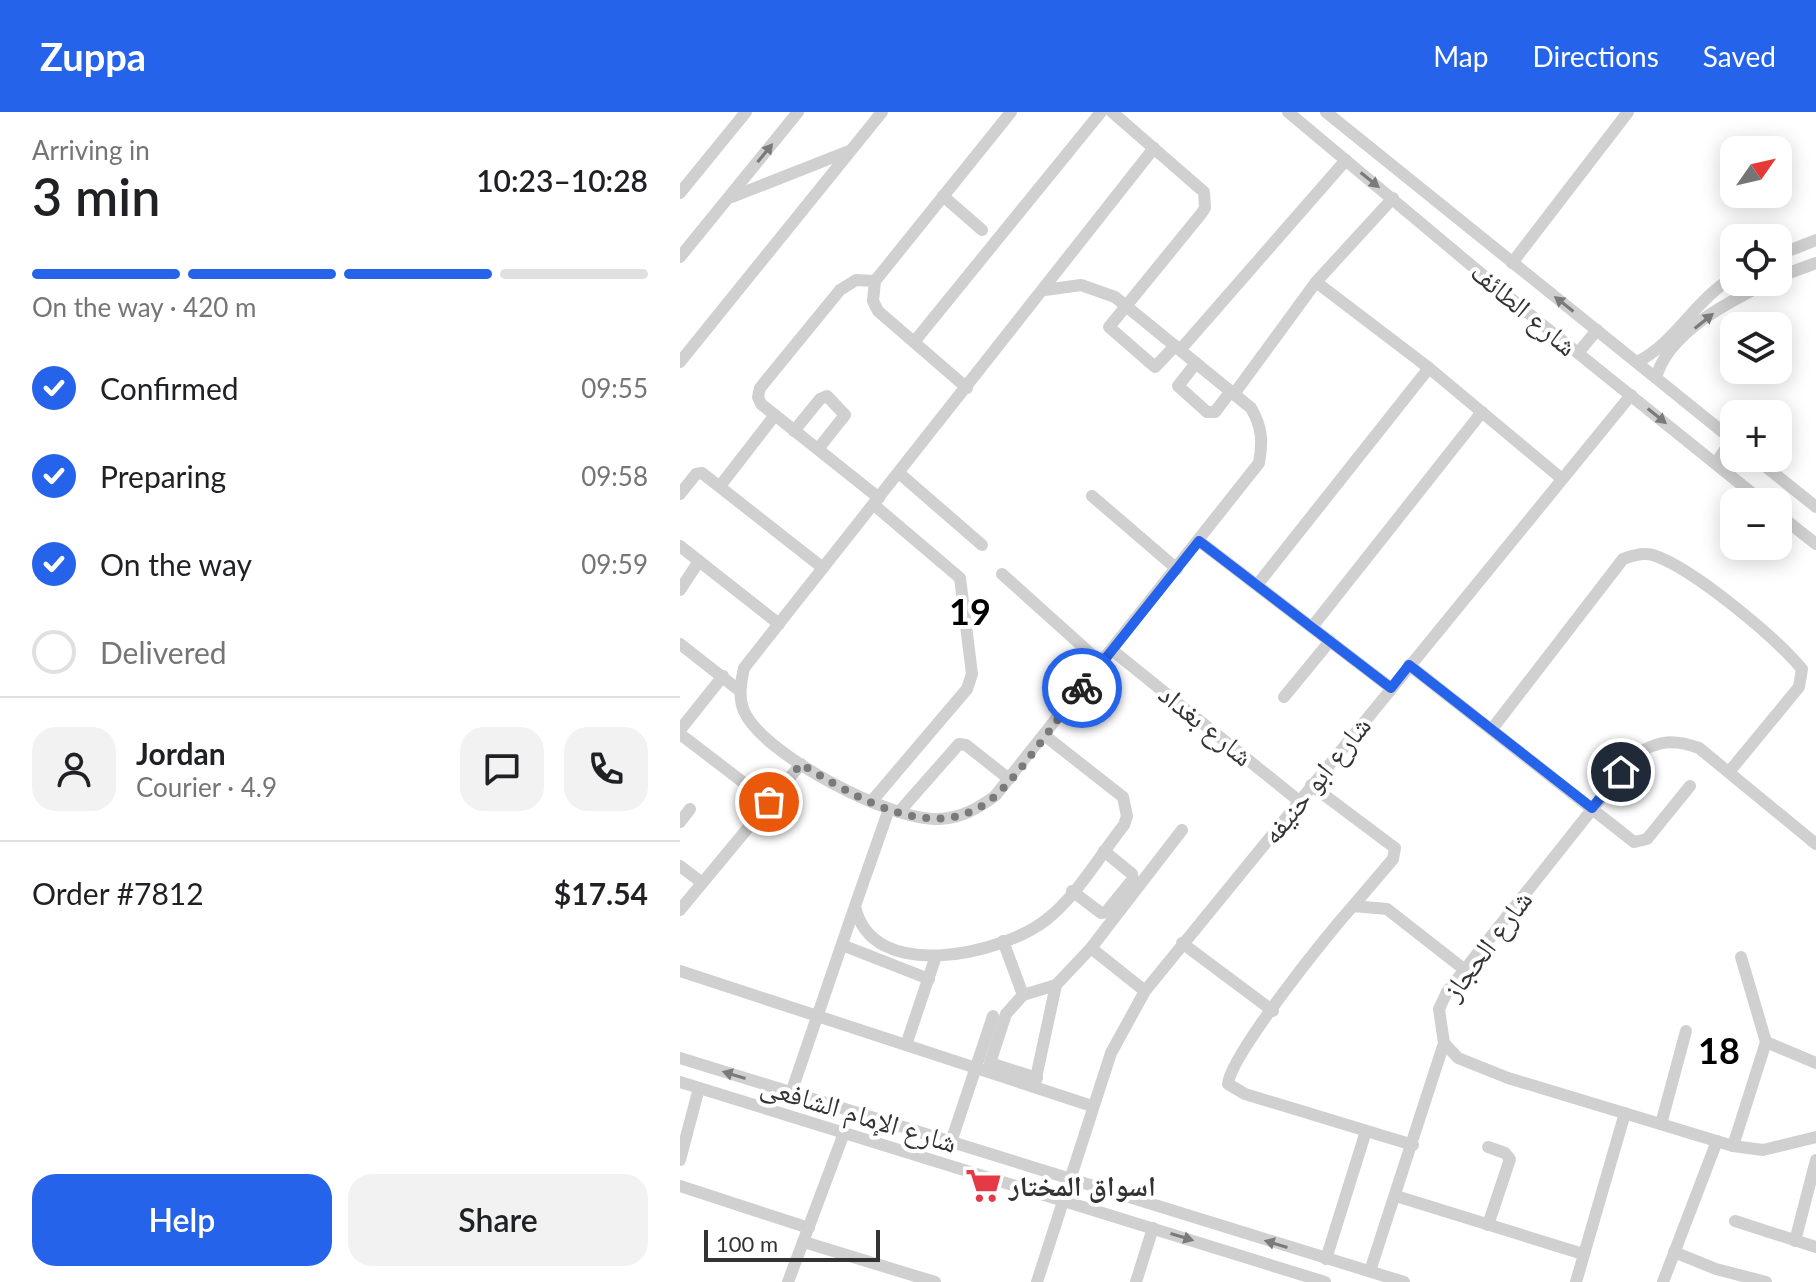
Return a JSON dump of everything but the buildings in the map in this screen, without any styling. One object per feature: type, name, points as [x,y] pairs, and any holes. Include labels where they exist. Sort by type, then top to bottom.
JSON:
[{"type":"street","points":[[680,193],[746,112]]},
{"type":"street","points":[[680,257],[798,112]]},
{"type":"street","points":[[680,362],[882,112]]},
{"type":"street","points":[[967,388],[878,311],[873,301],[875,281],[1011,112]]},
{"type":"street","points":[[914,342],[1101,112]]},
{"type":"street","points":[[1112,112],[1199,186],[1206,200],[1205,208],[1109,327],[1155,367],[1178,348],[1346,160]]},
{"type":"street","name":"شارع الطائف","points":[[1288,112],[1746,488]]},
{"type":"street","name":"شارع الطائف","points":[[1326,112],[1720,430]]},
{"type":"street","points":[[1512,263],[1628,112]]},
{"type":"street","points":[[1045,290],[1081,285],[1099,289],[1126,306],[1178,348],[1251,408],[1260,424],[1263,442],[1259,463],[995,796],[957,817],[935,819],[894,811],[801,764],[751,723],[742,709],[740,691],[744,668],[1154,148]]},
{"type":"street","points":[[729,198],[852,149]]},
{"type":"street","points":[[943,196],[982,230]]},
{"type":"street","points":[[1196,363],[1178,386],[1207,412],[1215,412],[1316,282],[1393,198]]},
{"type":"street","points":[[1792,249],[1816,240]]},
{"type":"street","points":[[1792,272],[1816,263]]},
{"type":"street","points":[[871,802],[967,689],[972,674],[960,578],[818,449],[761,404],[758,397],[760,388],[840,290],[856,280],[875,281]]},
{"type":"street","points":[[1316,282],[1429,368],[1562,479]]},
{"type":"street","points":[[1637,362],[1655,351],[1705,298],[1720,287]]},
{"type":"street","points":[[1656,378],[1664,359],[1685,336],[1739,296]]},
{"type":"street","points":[[1578,353],[1597,330]]},
{"type":"street","points":[[1257,585],[1429,368]]},
{"type":"street","name":"شارع ابو حنيفه","points":[[1037,1282],[1061,1199],[1111,1053],[1145,991],[1631,395]]},
{"type":"street","points":[[794,431],[820,399],[827,396],[845,415],[818,449]]},
{"type":"street","points":[[1312,627],[1482,412]]},
{"type":"street","points":[[720,486],[775,415]]},
{"type":"street","points":[[1716,463],[1720,458]]},
{"type":"street","points":[[1772,472],[1816,507]]},
{"type":"street","points":[[680,494],[696,474],[702,473],[823,568]]},
{"type":"street","points":[[899,473],[982,545]]},
{"type":"street","points":[[1092,496],[1177,569]]},
{"type":"street","points":[[1792,525],[1816,544]]},
{"type":"street","points":[[1199,541],[1391,688]]},
{"type":"street","points":[[680,546],[779,624]]},
{"type":"street","points":[[1492,729],[1623,559],[1636,554],[1652,555],[1682,569],[1730,605],[1802,669],[1799,687],[1729,772]]},
{"type":"street","points":[[680,590],[699,561]]},
{"type":"street","points":[[1002,574],[1101,663]]},
{"type":"street","points":[[1284,697],[1330,641]]},
{"type":"street","points":[[680,644],[740,691]]},
{"type":"street","name":"شارع بغداد","points":[[1112,650],[1299,801]]},
{"type":"street","points":[[1409,665],[1634,842],[1641,841],[1690,786]]},
{"type":"street","points":[[723,676],[680,732],[769,802]]},
{"type":"street","points":[[855,906],[859,923],[869,936],[904,953],[936,956],[1003,941],[1027,933],[1048,919],[1124,825],[1127,816],[1123,797],[1044,735]]},
{"type":"street","name":"شارع الحجاز","points":[[1816,844],[1699,748],[1678,740],[1656,742],[1636,754],[1592,808],[1465,970],[1439,1009],[1444,1043],[1458,1058],[1496,1073],[1733,1146],[1763,1150],[1816,1137]]},
{"type":"street","points":[[791,1093],[855,906],[894,811],[959,744],[966,745],[1009,779]]},
{"type":"street","points":[[680,910],[801,764]]},
{"type":"street","points":[[1311,785],[1395,848],[1393,859],[1330,932],[1273,1011],[1244,1044],[1229,1074],[1228,1084],[1245,1094],[1413,1145]]},
{"type":"street","points":[[680,822],[690,809]]},
{"type":"street","points":[[1092,1106],[990,1063],[1006,1014],[1023,995],[1056,985],[1091,948],[1182,830]]},
{"type":"street","points":[[1072,891],[1101,913],[1106,912],[1133,879],[1132,874],[1104,851]]},
{"type":"street","points":[[680,866],[701,882]]},
{"type":"street","points":[[1353,906],[1387,909],[1465,970]]},
{"type":"street","points":[[1003,941],[1023,995]]},
{"type":"street","points":[[1182,943],[1273,1011]]},
{"type":"street","points":[[842,945],[929,979]]},
{"type":"street","points":[[1091,948],[1145,991]]},
{"type":"street","points":[[906,1045],[936,956]]},
{"type":"street","points":[[1733,1146],[1766,1042],[1741,957]]},
{"type":"street","points":[[680,971],[976,1068],[1036,1082]]},
{"type":"street","points":[[1036,1082],[1056,985]]},
{"type":"street","points":[[951,1142],[993,1016]]},
{"type":"street","points":[[1661,1124],[1686,1031]]},
{"type":"street","points":[[1766,1042],[1816,1063]]},
{"type":"street","points":[[1370,1271],[1444,1043]]},
{"type":"street","name":"شارع الإمام الشافعى","points":[[680,1058],[1404,1282]]},
{"type":"street","name":"شارع الإمام الشافعى","points":[[680,1082],[1325,1282]]},
{"type":"street","points":[[680,1160],[699,1088]]},
{"type":"street","points":[[1576,1282],[1625,1113]]},
{"type":"street","points":[[1326,1259],[1366,1131]]},
{"type":"street","points":[[788,1282],[844,1133]]},
{"type":"street","points":[[1663,1282],[1717,1141]]},
{"type":"street","points":[[1488,1147],[1505,1153],[1510,1159],[1488,1225]]},
{"type":"street","points":[[1795,1241],[1816,1160]]},
{"type":"street","points":[[680,1186],[809,1228]]},
{"type":"street","points":[[1396,1196],[1583,1254]]},
{"type":"street","points":[[1735,1221],[1816,1247]]},
{"type":"street","points":[[1136,1282],[1153,1228]]},
{"type":"street","points":[[804,1242],[935,1282]]},
{"type":"street","points":[[1674,1252],[1716,1269],[1766,1282]]},
{"type":"way so far","points":[[769,802],[801,764],[835,785],[889,809],[935,819],[957,817],[977,809],[995,796],[1082,688]]},
{"type":"place","name":"اسواق المختار","points":[[983,1186]]},
{"type":"district","name":"19","points":[[970,612]]},
{"type":"district","name":"18","points":[[1719,1051]]},
{"type":"route","points":[[1082,688],[1199,541],[1391,688],[1409,665],[1592,808],[1621,772]]}]
